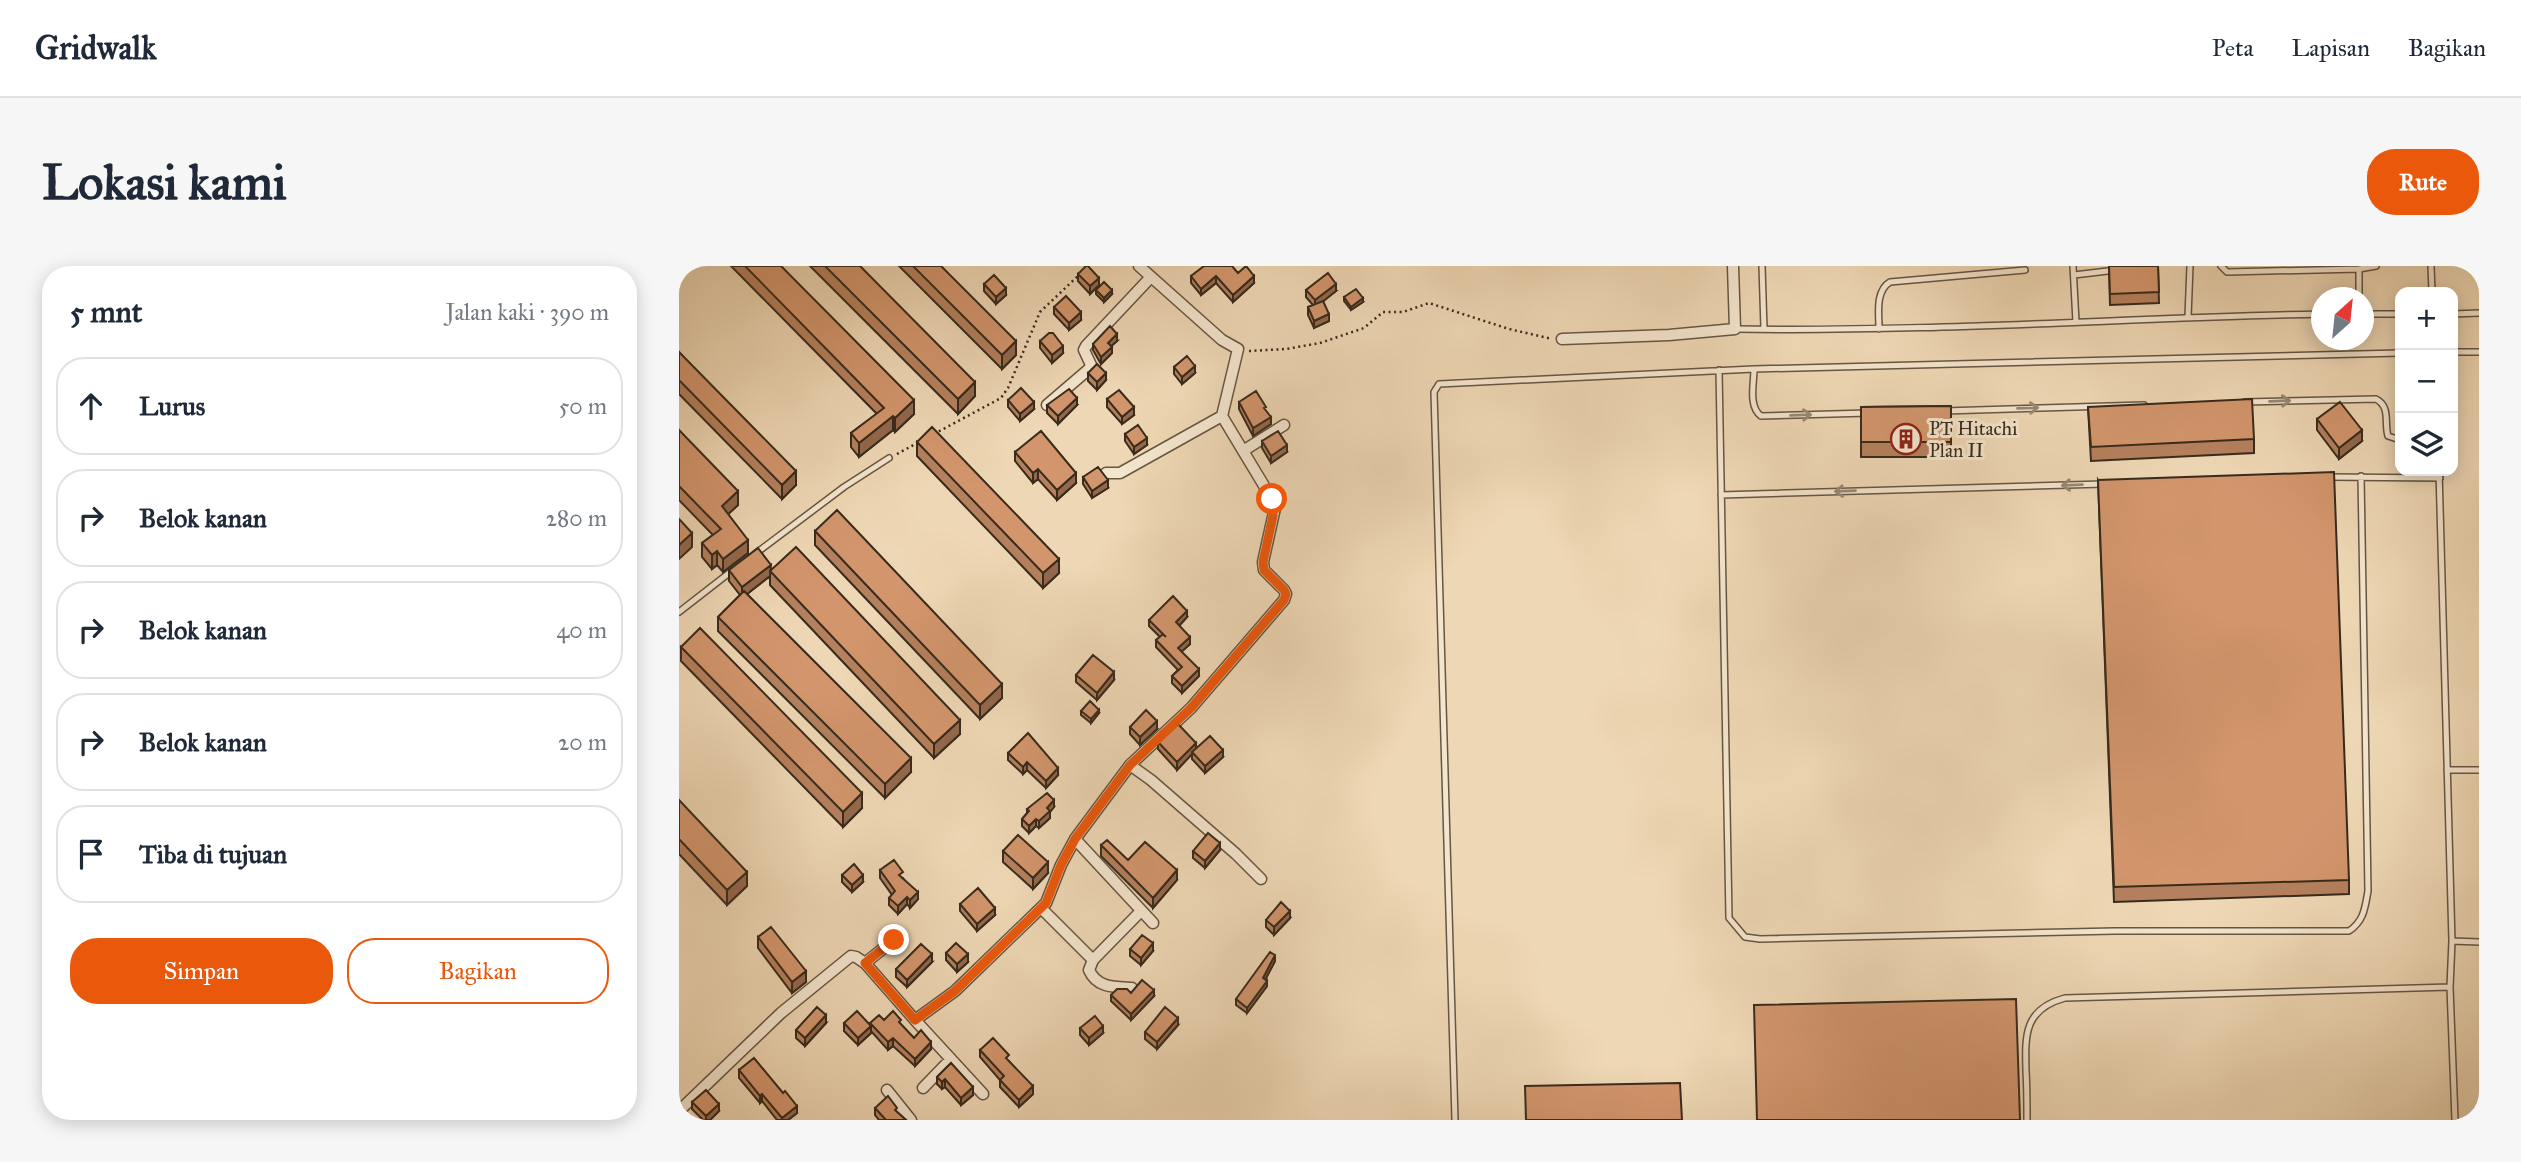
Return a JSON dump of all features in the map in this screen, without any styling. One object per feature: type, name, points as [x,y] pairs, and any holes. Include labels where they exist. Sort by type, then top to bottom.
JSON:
[{"type":"street","points":[[915,1020],[955,991],[1046,903],[1075,839],[1130,765],[1191,708],[1284,600],[1286,594],[1264,570],[1263,562],[1275,508],[1272,499],[1222,416],[1238,349],[1222,340],[1139,266]]},
{"type":"street","points":[[1562,339],[1669,335],[1735,329],[1733,266]]},
{"type":"street","points":[[1047,405],[1089,369],[1091,366],[1084,350],[1086,346],[1150,278]]},
{"type":"street","points":[[1106,473],[1120,472],[1222,416]]},
{"type":"street","points":[[1243,451],[1284,425]]},
{"type":"street","points":[[1130,765],[1151,780],[1261,879]]},
{"type":"street","points":[[1075,839],[1153,923]]},
{"type":"street","points":[[1041,908],[1093,960]]},
{"type":"street","points":[[1132,988],[1099,983],[1089,970],[1093,960],[1141,911]]},
{"type":"street","points":[[865,963],[894,940]]},
{"type":"street","points":[[679,1111],[781,1013],[851,956],[865,963],[983,1094]]},
{"type":"street","points":[[923,1088],[951,1059]]},
{"type":"street","points":[[887,1090],[911,1120]]},
{"type":"lane","points":[[1762,266],[1764,330]]},
{"type":"lane","points":[[2073,266],[2076,322]]},
{"type":"lane","points":[[2188,317],[2190,266]]},
{"type":"lane","points":[[2221,266],[2227,272],[2360,269],[2376,266]]},
{"type":"lane","points":[[2431,266],[2432,287]]},
{"type":"lane","points":[[2074,275],[2130,269]]},
{"type":"lane","points":[[2360,269],[2360,287]]},
{"type":"lane","points":[[1879,329],[1880,293],[1884,285],[1890,282],[2025,270]]},
{"type":"lane","points":[[2458,314],[2479,313]]},
{"type":"lane","points":[[1735,329],[1879,329],[2311,314]]},
{"type":"lane","points":[[2374,314],[2395,314]]},
{"type":"lane","points":[[2458,352],[2479,352]]},
{"type":"lane","points":[[1455,1120],[1434,392],[1436,386],[1444,382],[1719,370],[2395,353]]},
{"type":"lane","points":[[1755,369],[1753,405],[1761,416],[1870,413]]},
{"type":"lane","points":[[1719,370],[1729,918],[1745,937],[1760,939],[2115,931],[2349,931],[2361,919],[2368,891],[2361,476]]},
{"type":"lane","points":[[2242,402],[2376,399],[2384,404],[2388,436],[2395,438]]},
{"type":"lane","points":[[1939,411],[2146,404]]},
{"type":"lane","points":[[747,560],[844,487],[889,458]]},
{"type":"lane","points":[[2320,477],[2395,475]]},
{"type":"lane","points":[[2440,476],[2455,1120]]},
{"type":"lane","points":[[1721,495],[2115,484]]},
{"type":"lane","points":[[679,612],[737,568]]},
{"type":"lane","points":[[2447,770],[2479,770]]},
{"type":"lane","points":[[2452,941],[2479,942]]},
{"type":"lane","points":[[2027,1120],[2025,1037],[2031,1021],[2040,1010],[2052,1002],[2065,998],[2450,987]]},
{"type":"path","points":[[889,458],[1001,398],[1008,388],[1039,312],[1080,274]]},
{"type":"path","points":[[1238,349],[1286,349],[1320,343],[1364,328],[1383,312],[1403,312],[1429,303],[1521,332],[1547,339],[1562,339]]},
{"type":"building","points":[[745,266],[781,266],[914,400],[895,418],[893,416],[859,443],[851,433],[884,408]]},
{"type":"building","points":[[825,266],[860,266],[975,382],[958,399]]},
{"type":"building","points":[[913,266],[941,266],[1016,341],[1002,355]]},
{"type":"building","points":[[1086,266],[1099,278],[1090,286],[1078,274]]},
{"type":"building","points":[[1204,266],[1232,266],[1238,273],[1246,266],[1254,276],[1233,295],[1216,276],[1201,289],[1191,276]]},
{"type":"building","points":[[2109,266],[2158,266],[2159,292],[2110,294]]},
{"type":"building","points":[[1328,273],[1336,284],[1315,300],[1306,290]]},
{"type":"building","points":[[994,275],[1006,288],[996,297],[984,284]]},
{"type":"building","points":[[1104,282],[1112,290],[1104,298],[1096,290]]},
{"type":"building","points":[[1356,289],[1363,298],[1351,307],[1344,297]]},
{"type":"building","points":[[1066,296],[1081,312],[1069,323],[1054,307]]},
{"type":"building","points":[[1323,301],[1329,314],[1314,321],[1308,307]]},
{"type":"building","points":[[1110,326],[1117,334],[1108,343],[1112,347],[1101,357],[1093,344]]},
{"type":"building","points":[[1053,333],[1063,346],[1052,355],[1040,341]]},
{"type":"building","points":[[679,352],[796,471],[782,485],[679,380]]},
{"type":"building","points":[[1187,356],[1195,366],[1182,377],[1174,367]]},
{"type":"building","points":[[1097,364],[1106,373],[1097,382],[1088,373]]},
{"type":"building","points":[[1021,388],[1034,402],[1020,414],[1008,400]]},
{"type":"building","points":[[1069,389],[1077,398],[1058,416],[1047,405]]},
{"type":"building","points":[[1119,390],[1134,407],[1122,417],[1107,399]]},
{"type":"building","points":[[1256,391],[1271,417],[1253,428],[1239,402]]},
{"type":"building","points":[[2252,399],[2254,439],[2091,447],[2088,407]]},
{"type":"building","points":[[2340,402],[2362,430],[2339,448],[2317,419]]},
{"type":"building","points":[[1951,406],[1951,442],[1861,442],[1861,407]]},
{"type":"building","points":[[1138,425],[1147,438],[1134,447],[1125,434]]},
{"type":"building","points":[[932,427],[1059,559],[1043,573],[917,442]]},
{"type":"building","points":[[679,430],[738,491],[722,506],[748,540],[723,559],[717,551],[712,555],[702,543],[721,529],[679,486]]},
{"type":"building","points":[[1041,431],[1076,473],[1057,490],[1038,469],[1033,473],[1015,452]]},
{"type":"building","points":[[1278,431],[1287,445],[1271,456],[1262,441]]},
{"type":"building","points":[[1098,467],[1108,480],[1092,491],[1083,477]]},
{"type":"building","points":[[2334,472],[2349,880],[2114,887],[2098,480]]},
{"type":"building","points":[[837,510],[1002,684],[980,705],[815,531]]},
{"type":"building","points":[[679,519],[692,533],[679,545]]},
{"type":"building","points":[[796,547],[960,720],[934,744],[770,571]]},
{"type":"building","points":[[758,548],[771,565],[742,587],[729,570]]},
{"type":"building","points":[[744,591],[911,758],[885,784],[718,617]]},
{"type":"building","points":[[1173,596],[1187,611],[1176,622],[1190,637],[1178,648],[1199,669],[1182,686],[1172,676],[1182,667],[1156,640],[1163,634],[1149,620]]},
{"type":"building","points":[[700,628],[862,793],[843,812],[681,647]]},
{"type":"building","points":[[1093,655],[1114,672],[1097,693],[1076,675]]},
{"type":"building","points":[[1090,701],[1099,710],[1091,719],[1081,711]]},
{"type":"building","points":[[1146,710],[1157,721],[1140,737],[1130,727]]},
{"type":"building","points":[[1178,724],[1196,743],[1177,762],[1158,742]]},
{"type":"building","points":[[1028,733],[1058,768],[1046,781],[1027,762],[1023,767],[1008,753]]},
{"type":"building","points":[[1210,736],[1223,750],[1205,766],[1192,752]]},
{"type":"building","points":[[1047,793],[1054,800],[1047,808],[1050,811],[1029,826],[1022,819],[1029,811],[1027,809]]},
{"type":"building","points":[[679,800],[747,872],[727,890],[679,839]]},
{"type":"building","points":[[1208,833],[1220,843],[1205,861],[1193,851]]},
{"type":"building","points":[[1018,835],[1048,862],[1033,878],[1003,851]]},
{"type":"building","points":[[1107,840],[1128,860],[1145,842],[1177,870],[1153,898],[1101,845]]},
{"type":"building","points":[[894,860],[903,872],[899,875],[918,892],[910,900],[907,897],[898,906],[889,898],[895,891],[880,870]]},
{"type":"building","points":[[854,864],[863,875],[852,885],[842,875]]},
{"type":"building","points":[[978,888],[995,908],[977,924],[960,904]]},
{"type":"building","points":[[1281,902],[1290,911],[1274,927],[1266,920]]},
{"type":"building","points":[[771,927],[806,971],[792,982],[758,937]]},
{"type":"building","points":[[1142,935],[1153,943],[1141,958],[1130,949]]},
{"type":"building","points":[[956,943],[968,954],[957,964],[946,953]]},
{"type":"building","points":[[921,944],[932,954],[907,980],[896,969]]},
{"type":"building","points":[[1270,952],[1275,955],[1263,978],[1267,981],[1247,1008],[1236,999]]},
{"type":"building","points":[[1142,980],[1154,990],[1131,1014],[1111,995],[1117,989],[1127,989],[1131,993]]},
{"type":"building","points":[[2016,999],[2020,1120],[1757,1120],[1754,1005]]},
{"type":"building","points":[[817,1007],[826,1015],[805,1038],[796,1030]]},
{"type":"building","points":[[1165,1007],[1178,1018],[1157,1042],[1145,1032]]},
{"type":"building","points":[[857,1011],[871,1026],[858,1038],[844,1023]]},
{"type":"building","points":[[893,1011],[914,1038],[921,1030],[931,1042],[915,1059],[893,1038],[888,1042],[870,1023],[879,1015],[884,1020]]},
{"type":"building","points":[[1095,1016],[1103,1026],[1089,1038],[1080,1028]]},
{"type":"building","points":[[993,1038],[1009,1055],[1006,1058],[1033,1086],[1019,1100],[1000,1080],[1004,1076],[980,1050]]},
{"type":"building","points":[[754,1058],[797,1106],[782,1118],[739,1070]]},
{"type":"building","points":[[951,1063],[973,1087],[961,1098],[945,1079],[942,1082],[937,1077]]},
{"type":"building","points":[[1680,1083],[1682,1120],[1526,1120],[1525,1086]]},
{"type":"building","points":[[706,1090],[719,1104],[706,1116],[692,1102]]},
{"type":"building","points":[[888,1096],[897,1108],[895,1110],[906,1120],[886,1120],[875,1108]]},
{"type":"place","name":"PT Hitachi Plan II","points":[[1906,439]]},
{"type":"route","points":[[894,940],[865,963],[915,1020],[955,991],[1046,903],[1075,839],[1130,765],[1191,708],[1284,600],[1284,590],[1264,570],[1263,562],[1275,508],[1272,499]]}]
